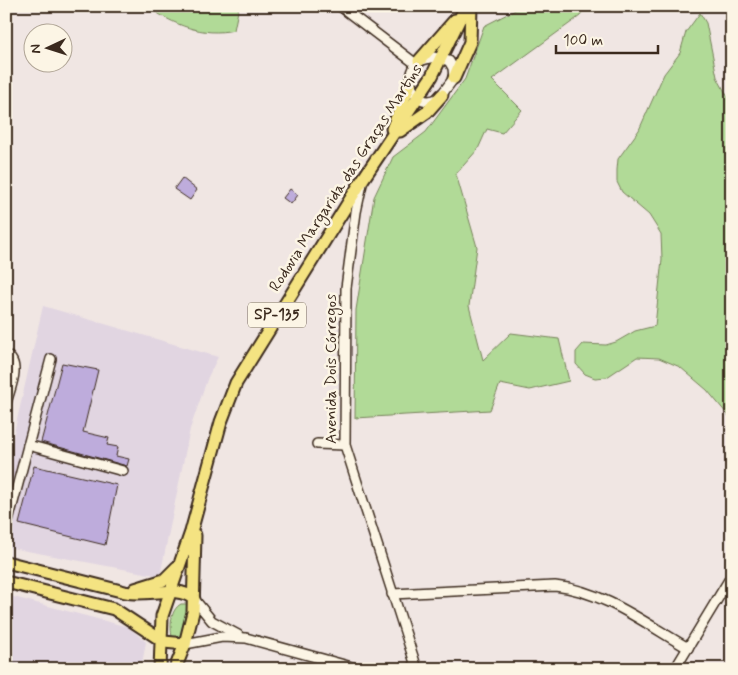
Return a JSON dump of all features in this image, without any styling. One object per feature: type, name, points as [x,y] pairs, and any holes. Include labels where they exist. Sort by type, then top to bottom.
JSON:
[{"type":"main road","points":[[417,62],[467,7]]},
{"type":"main road","points":[[454,78],[470,42],[467,7]]},
{"type":"main road","name":"Rodovia Margarida das Graças Martins","points":[[160,669],[162,616],[184,554],[221,422],[236,383],[363,179],[419,97],[467,7]]},
{"type":"main road","points":[[391,138],[410,84]]},
{"type":"main road","points":[[391,138],[427,112],[442,95]]},
{"type":"main road","name":"Rodovia Margarida das Graças Martins","points":[[175,669],[191,625],[194,599],[194,545],[198,506]]},
{"type":"main road","points":[[118,590],[141,588],[164,580],[173,573],[184,554]]},
{"type":"main road","points":[[6,562],[118,590],[142,594],[182,591],[194,599]]},
{"type":"main road","points":[[53,593],[58,576]]},
{"type":"main road","points":[[6,582],[114,609],[160,639],[172,644],[185,644]]},
{"type":"main road","points":[[139,625],[154,647],[160,669]]},
{"type":"street","points":[[340,6],[417,62],[442,57],[452,65],[454,78],[442,95],[432,101],[419,97],[410,84],[411,72],[417,62]]},
{"type":"street","name":"Avenida Dois Córregos","points":[[363,179],[356,212],[346,288],[345,445],[417,669]]},
{"type":"street","points":[[6,355],[12,359],[15,365],[6,403]]},
{"type":"street","points":[[6,529],[51,359]]},
{"type":"street","points":[[317,444],[345,445]]},
{"type":"street","points":[[28,445],[123,471]]},
{"type":"street","points":[[675,669],[732,575]]},
{"type":"street","points":[[392,594],[555,586],[577,588],[599,597],[688,648]]},
{"type":"street","points":[[194,599],[212,621],[224,629],[246,638],[359,669]]},
{"type":"street","points":[[185,644],[222,637],[246,638]]},
{"type":"shaded area","points":[[43,306],[218,357],[208,377],[190,429],[160,576],[6,547],[6,468]]},
{"type":"shaded area","points":[[6,595],[128,627],[146,642],[141,669],[6,669]]},
{"type":"green space","points":[[147,6],[239,6],[234,30],[211,32],[178,24]]},
{"type":"green space","points":[[523,6],[585,6],[580,16],[492,80],[522,110],[502,133],[487,129],[478,149],[456,174],[477,247],[469,306],[483,360],[511,333],[559,339],[569,381],[530,390],[500,384],[490,410],[355,418],[356,310],[374,197],[393,157],[426,132],[465,79],[484,26]]},
{"type":"green space","points":[[700,13],[706,23],[717,77],[732,105],[732,420],[707,390],[680,367],[659,358],[637,357],[607,377],[595,378],[585,374],[576,364],[576,352],[583,344],[606,345],[616,342],[635,331],[655,326],[662,259],[661,234],[649,215],[622,192],[617,182],[618,159],[639,130],[664,74],[680,53],[686,32]]},
{"type":"green space","points":[[181,604],[187,604],[188,609],[182,635],[176,638],[172,637],[172,619],[175,610]]},
{"type":"building","points":[[182,178],[197,190],[190,200],[174,189]]},
{"type":"building","points":[[290,189],[298,195],[291,204],[283,198]]},
{"type":"building","points":[[62,363],[98,370],[83,432],[109,438],[107,445],[118,447],[116,456],[129,459],[127,466],[41,442]]},
{"type":"building","points":[[34,466],[117,485],[105,545],[19,524]]}]
